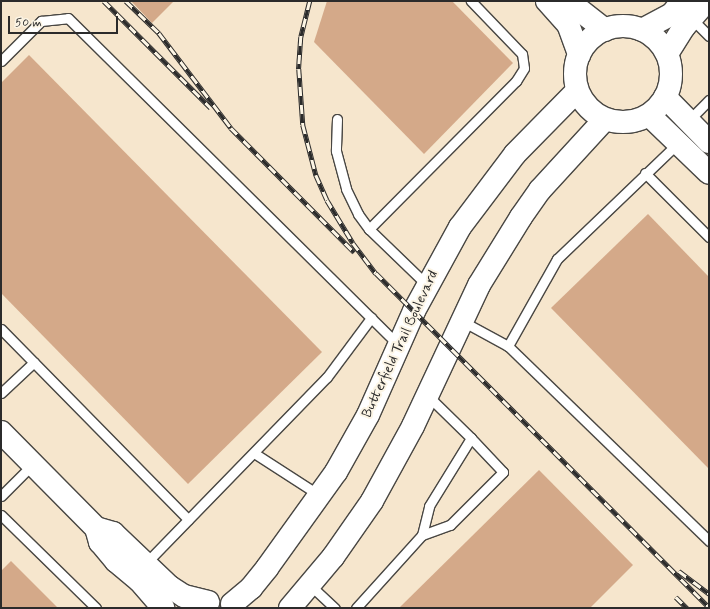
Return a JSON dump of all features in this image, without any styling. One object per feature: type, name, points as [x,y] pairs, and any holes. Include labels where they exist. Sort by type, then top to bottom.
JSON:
[{"type":"street","points":[[547,1],[568,24],[578,55],[575,79],[577,91],[588,108],[605,119],[620,122],[635,121],[649,115],[665,97],[671,76],[667,54],[661,44],[642,30],[623,26],[605,30],[594,36],[578,55]]},
{"type":"street","points":[[568,1],[605,30]]},
{"type":"street","points":[[642,30],[672,14],[687,10],[707,1]]},
{"type":"street","points":[[667,54],[687,10]]},
{"type":"street","name":"Butterfield Trail Boulevard","points":[[234,606],[267,568],[336,472],[368,415],[428,285],[460,227],[515,154],[577,91]]},
{"type":"street","points":[[665,97],[709,142]]},
{"type":"street","points":[[649,115],[709,173]]},
{"type":"street","points":[[290,608],[353,531],[372,501],[413,426],[479,285],[521,217],[540,190],[605,119]]},
{"type":"street","points":[[1,432],[96,528],[100,542],[116,561],[145,586],[163,608]]},
{"type":"street","points":[[96,528],[113,532],[167,585],[184,596],[201,605],[234,606]]},
{"type":"lane","points":[[369,229],[516,81],[524,68],[522,54],[471,1]]},
{"type":"lane","points":[[687,10],[709,36]]},
{"type":"lane","points":[[1,60],[41,21],[68,18],[399,345]]},
{"type":"lane","points":[[688,121],[709,100]]},
{"type":"lane","points":[[337,119],[336,151],[346,190],[358,214],[369,229],[428,285]]},
{"type":"lane","points":[[508,346],[557,259],[678,143]]},
{"type":"lane","points":[[645,173],[709,237]]},
{"type":"lane","points":[[145,564],[254,454],[327,377],[371,318]]},
{"type":"lane","points":[[462,321],[508,346],[709,541]]},
{"type":"lane","points":[[1,328],[188,519]]},
{"type":"lane","points":[[1,393],[34,362]]},
{"type":"lane","points":[[356,608],[422,535],[450,525],[503,472],[427,395]]},
{"type":"lane","points":[[422,535],[429,506],[471,438]]},
{"type":"lane","points":[[254,454],[319,495]]},
{"type":"lane","points":[[1,496],[33,464]]},
{"type":"lane","points":[[1,515],[96,608]]},
{"type":"lane","points":[[310,585],[335,608]]},
{"type":"building","points":[[131,1],[174,1],[152,23]]},
{"type":"building","points":[[327,1],[452,1],[513,63],[424,154],[314,42]]},
{"type":"building","points":[[29,55],[322,352],[188,484],[1,293],[1,83]]},
{"type":"building","points":[[648,214],[709,277],[709,469],[551,308]]},
{"type":"building","points":[[539,470],[633,565],[590,608],[399,608]]},
{"type":"building","points":[[11,561],[58,608],[1,608],[1,571]]},
{"type":"railway","points":[[104,1],[211,108]]},
{"type":"railway","points":[[126,1],[159,33],[231,128],[354,252]]},
{"type":"railway","points":[[310,1],[301,37],[299,69],[303,125],[316,175],[327,200],[353,243],[376,273],[709,607]]},
{"type":"railway","points":[[679,571],[709,594]]},
{"type":"railway","points":[[676,597],[687,608]]}]
